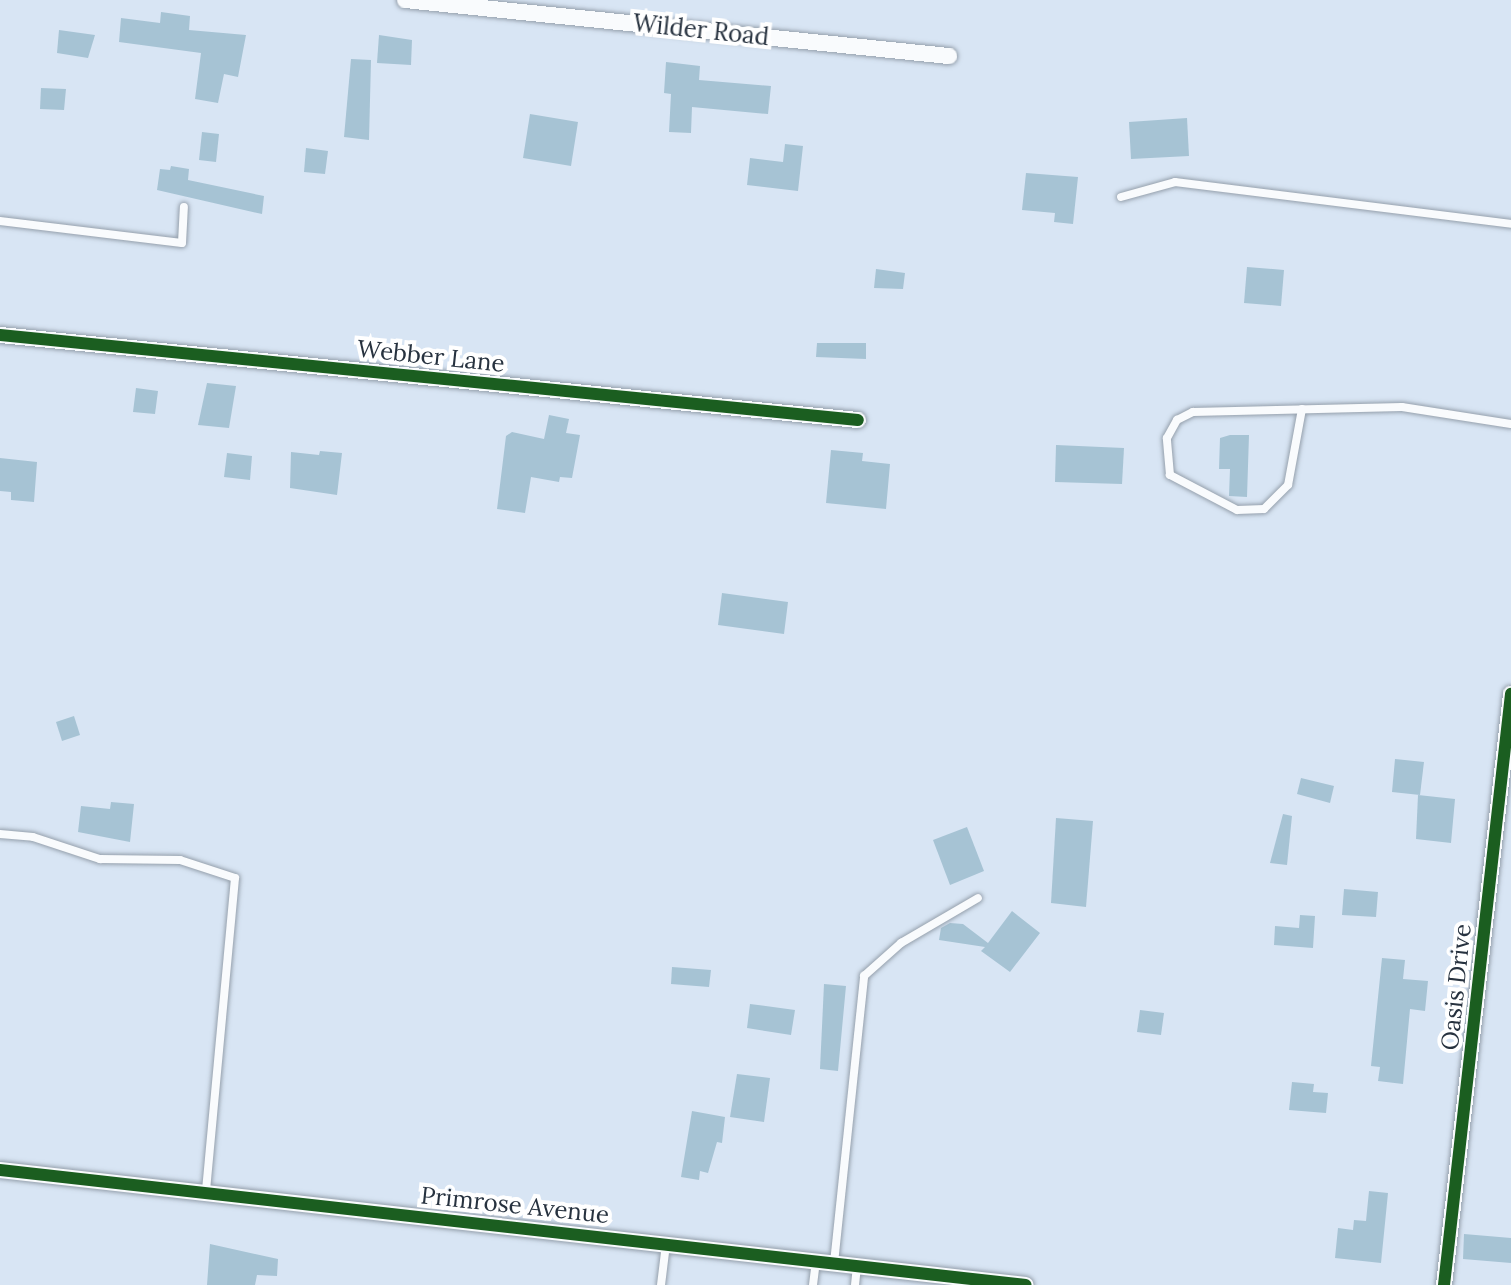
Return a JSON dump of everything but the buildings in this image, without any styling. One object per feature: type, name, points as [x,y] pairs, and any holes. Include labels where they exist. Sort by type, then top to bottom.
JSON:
[{"type":"street","name":"Wilder Road","points":[[405,0],[949,56]]},
{"type":"street","name":"Webber Lane","points":[[0,335],[858,420]]},
{"type":"street","name":"Oasis Drive","points":[[1444,1285],[1511,694]]},
{"type":"street","name":"Primrose Avenue","points":[[0,1170],[1026,1285]]},
{"type":"lane","points":[[1121,197],[1175,182],[1511,224]]},
{"type":"lane","points":[[0,221],[182,243],[184,207]]},
{"type":"lane","points":[[1302,409],[1288,485],[1264,509],[1237,510],[1170,475],[1167,438],[1177,420],[1193,412],[1302,409],[1402,407],[1511,424]]},
{"type":"lane","points":[[0,834],[33,837],[100,859],[180,860],[235,878],[206,1193]]},
{"type":"lane","points":[[834,1263],[864,976],[901,943],[978,898]]},
{"type":"lane","points":[[662,1284],[666,1244]]},
{"type":"lane","points":[[813,1285],[816,1261]]},
{"type":"lane","points":[[855,1285],[857,1266]]},
{"type":"cycle path","points":[[0,335],[858,420]]},
{"type":"cycle path","points":[[1444,1285],[1511,694]]},
{"type":"cycle path","points":[[0,1170],[1026,1285]]}]
